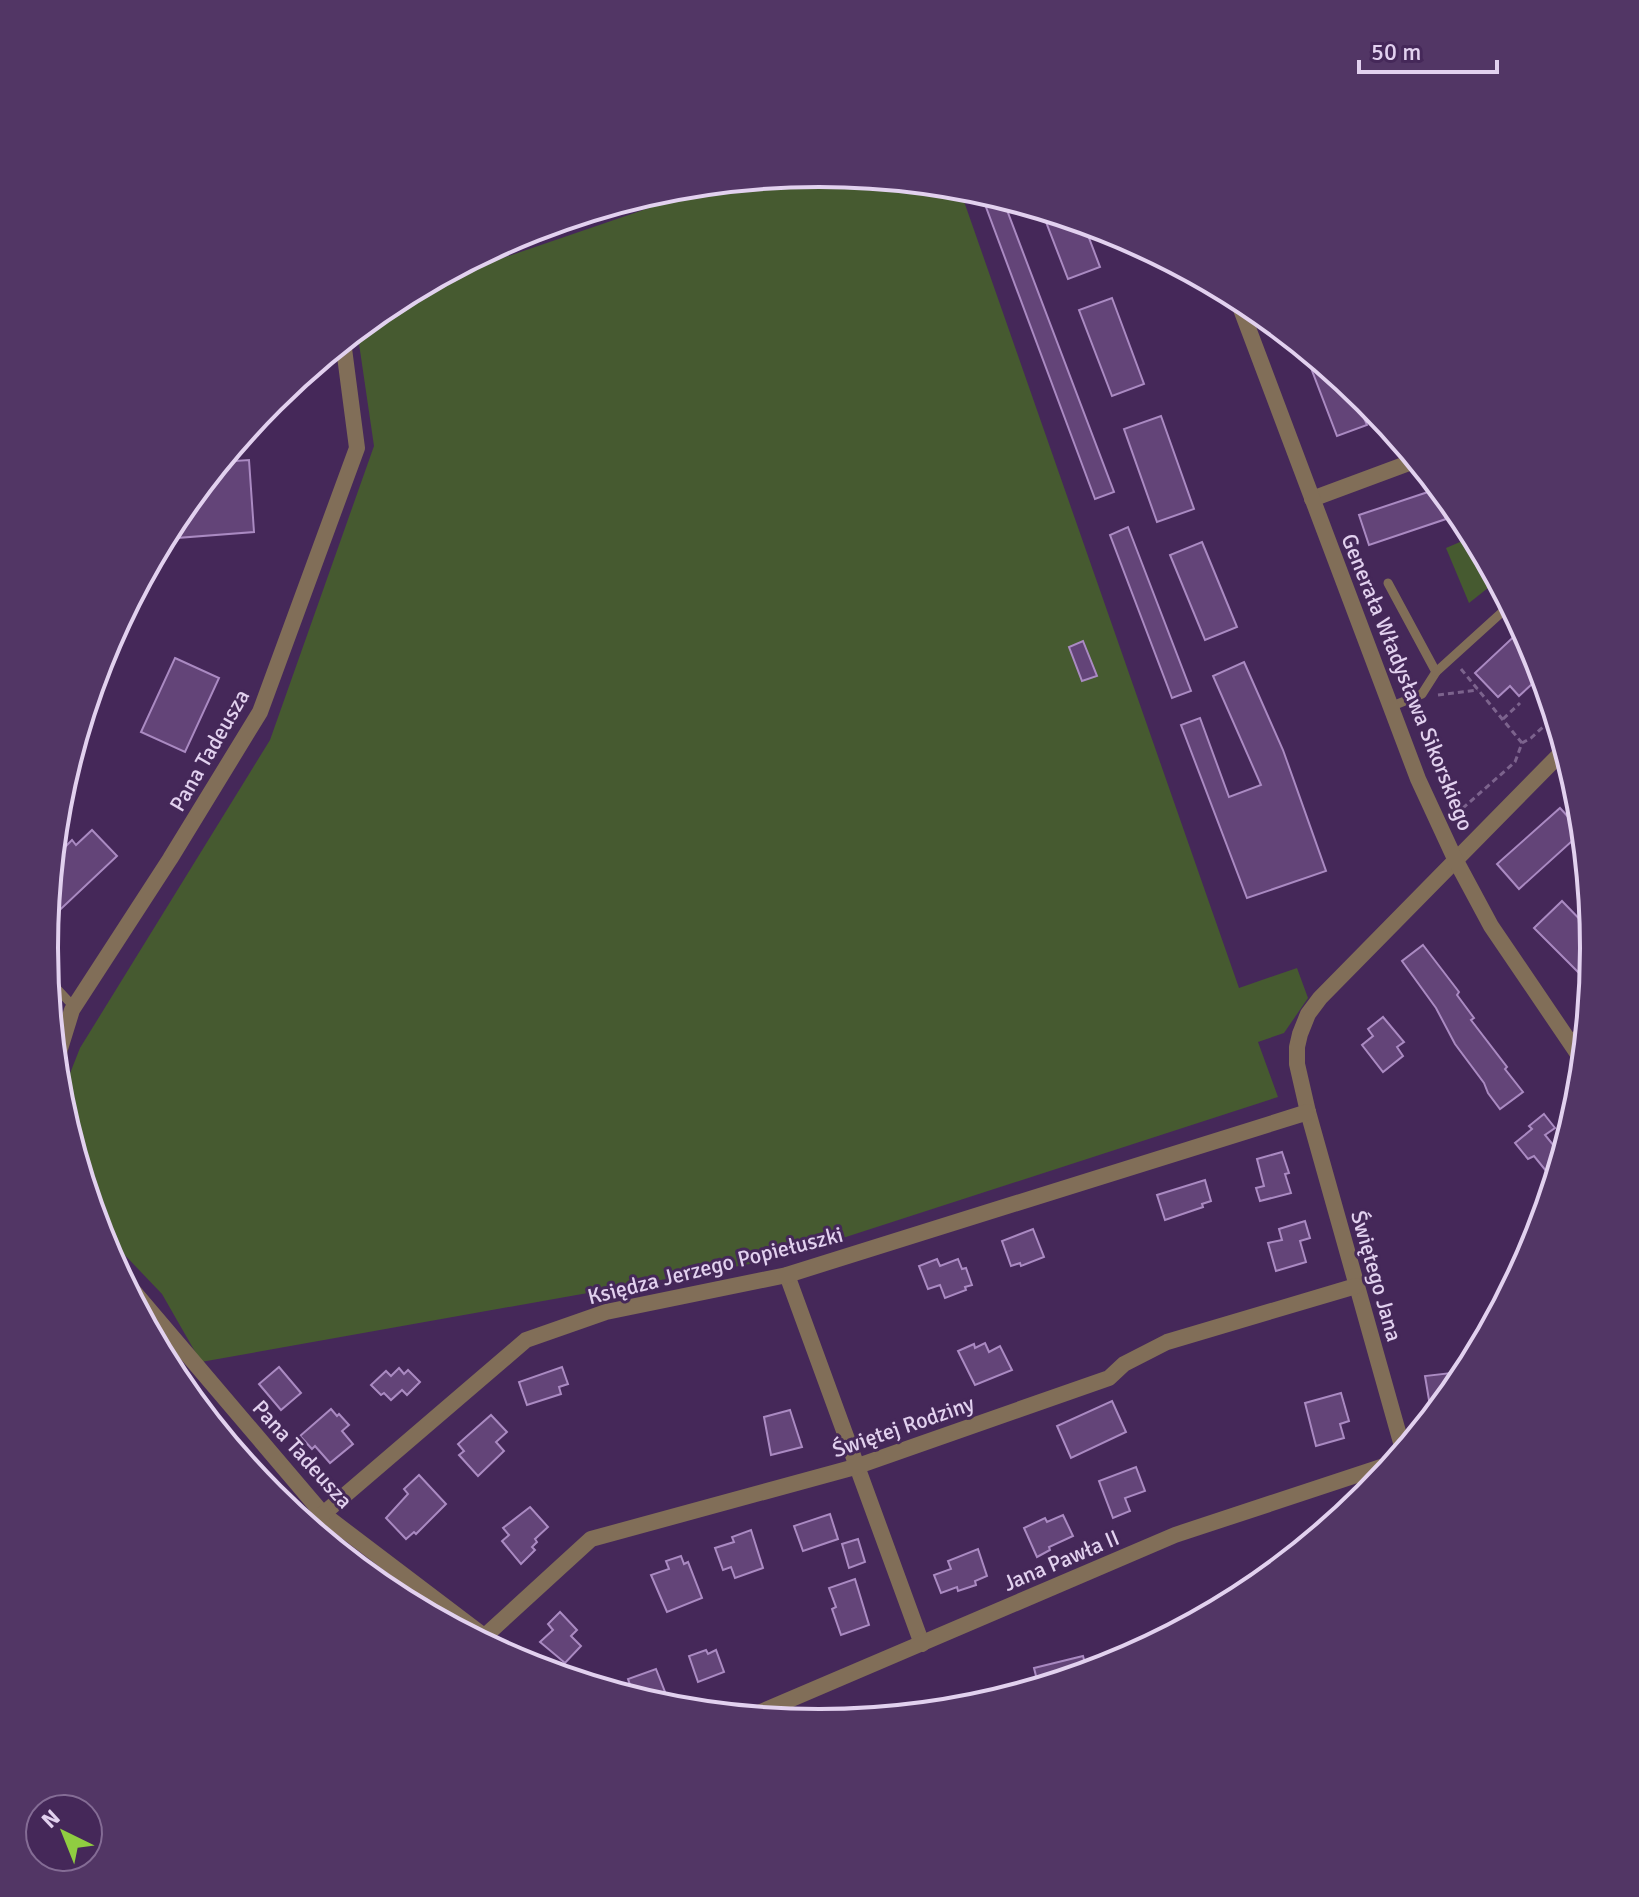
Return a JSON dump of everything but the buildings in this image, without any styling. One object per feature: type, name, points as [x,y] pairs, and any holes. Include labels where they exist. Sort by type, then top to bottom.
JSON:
[{"type":"street","name":"Generała Władysława Sikorskiego","points":[[1243,315],[1418,779],[1455,859],[1491,926],[1574,1049]]},
{"type":"street","name":"Pana Tadeusza","points":[[64,1038],[74,1007],[260,712],[357,448],[345,353]]},
{"type":"street","points":[[1312,499],[1407,464]]},
{"type":"street","name":"Świętego Jana","points":[[1400,1441],[1308,1112],[1297,1064],[1297,1047],[1308,1014],[1556,758]]},
{"type":"street","name":"Księdza Jerzego Popiełuszki","points":[[323,1514],[526,1340],[606,1312],[787,1275],[1308,1112]]},
{"type":"street","points":[[787,1275],[922,1644]]},
{"type":"street","name":"Świętej Rodziny","points":[[488,1633],[591,1539],[855,1467],[1109,1378],[1124,1364],[1167,1342],[1356,1286]]},
{"type":"street","name":"Pana Tadeusza","points":[[151,1312],[323,1514],[468,1623]]},
{"type":"street","name":"Jana Pawła II","points":[[785,1709],[922,1644],[1175,1535],[1375,1469]]},
{"type":"lane","points":[[1388,583],[1436,672]]},
{"type":"lane","points":[[1390,707],[1422,694],[1436,672],[1502,612]]},
{"type":"lane","points":[[60,992],[74,1007]]},
{"type":"lane","points":[[1568,1041],[1575,1036]]},
{"type":"path","points":[[1452,658],[1522,743]]},
{"type":"path","points":[[1422,694],[1433,696],[1478,690]]},
{"type":"path","points":[[1503,719],[1520,703]]},
{"type":"path","points":[[1452,817],[1515,762],[1522,743],[1547,723]]},
{"type":"green space","points":[[820,187],[869,189],[964,201],[1239,988],[1297,968],[1308,998],[1284,1033],[1258,1042],[1278,1097],[778,1259],[201,1362],[162,1294],[121,1251],[116,1240],[84,1146],[69,1075],[80,1048],[270,740],[374,446],[359,342],[439,289],[493,262],[658,205],[720,194]]},
{"type":"green space","points":[[1463,541],[1489,587],[1469,603],[1446,548]]}]
